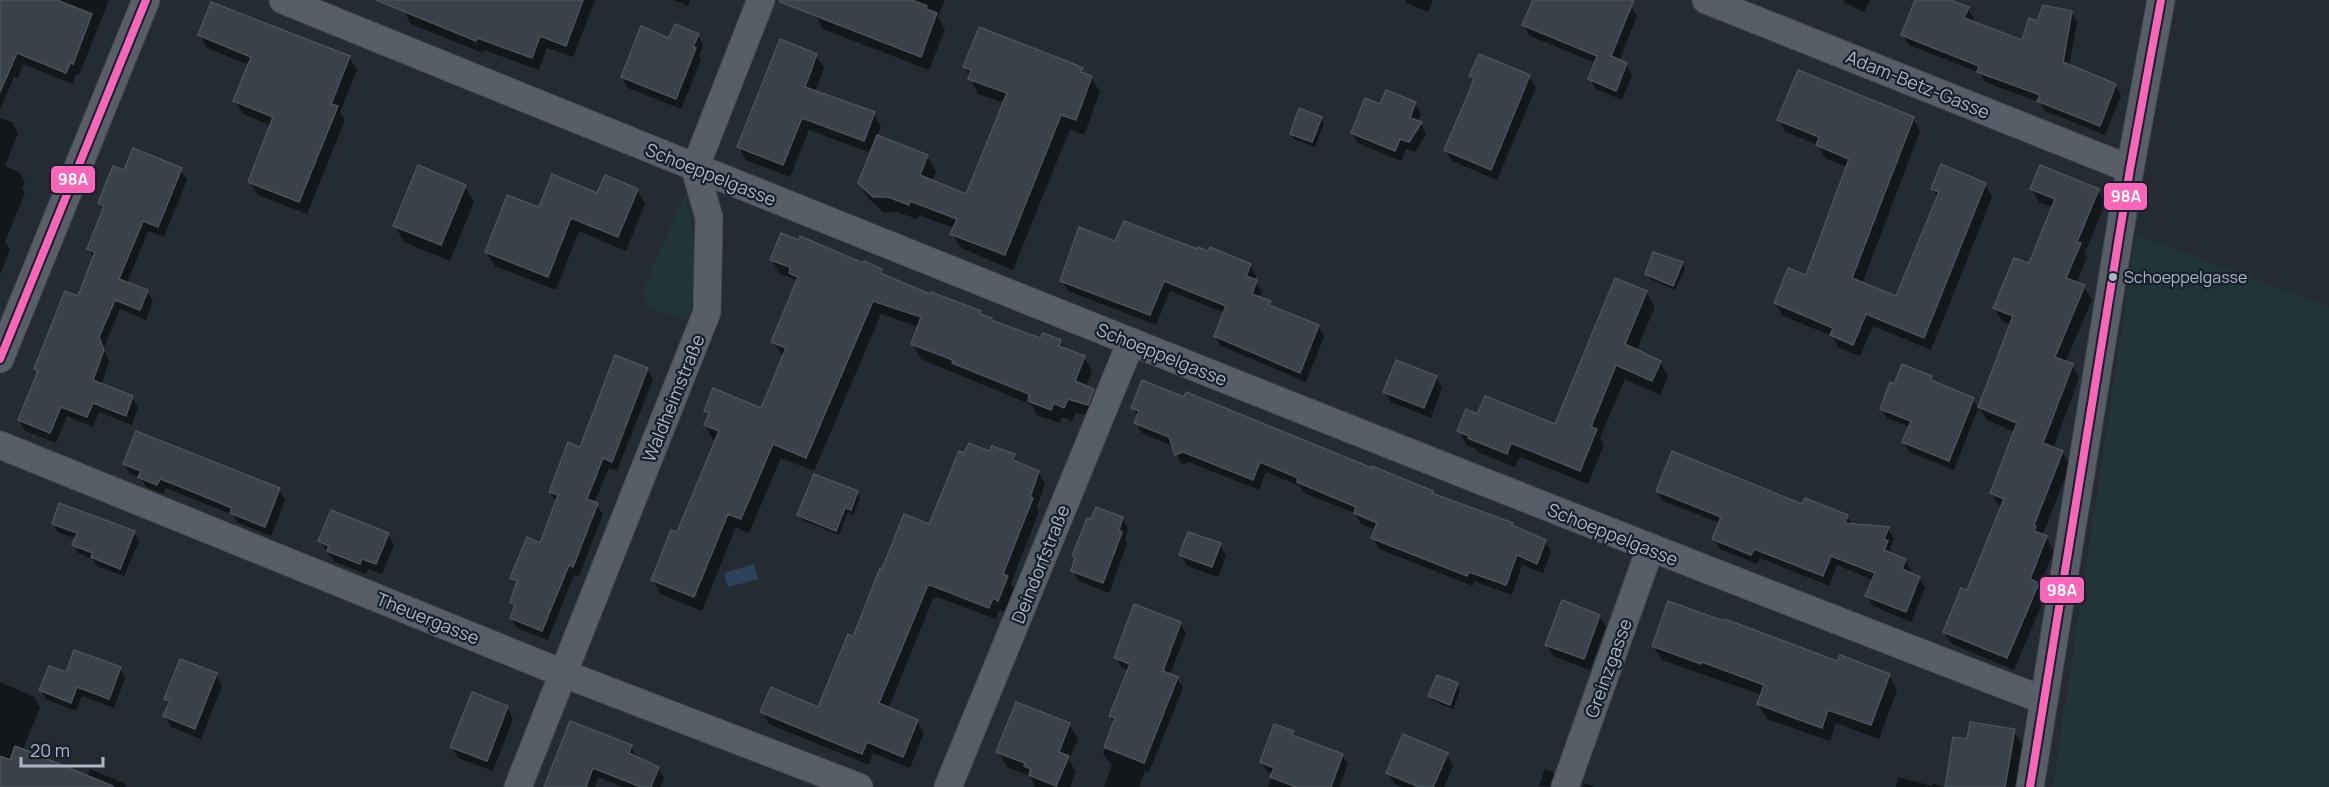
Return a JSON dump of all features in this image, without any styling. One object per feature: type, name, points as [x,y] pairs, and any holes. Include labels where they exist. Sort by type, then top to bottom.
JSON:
[{"type":"street","points":[[0,359],[146,0]]},
{"type":"street","name":"Schoeppelgasse","points":[[283,0],[695,168],[1650,549],[2043,700]]},
{"type":"street","points":[[695,168],[761,0]]},
{"type":"street","name":"Adam-Betz-Gasse","points":[[1706,0],[2130,169]]},
{"type":"street","points":[[2030,787],[2130,169],[2161,0]]},
{"type":"street","name":"Waldheimstraße","points":[[518,787],[707,312],[709,218],[695,168]]},
{"type":"street","name":"Deindorfstraße","points":[[948,787],[1131,342]]},
{"type":"street","name":"Theuergasse","points":[[0,445],[562,673],[859,787]]},
{"type":"street","name":"Greinzgasse","points":[[1565,787],[1650,549]]},
{"type":"green space","points":[[685,194],[694,240],[695,277],[691,309],[685,320],[651,309],[642,293]]},
{"type":"green space","points":[[2136,234],[2329,307],[2329,787],[2053,787]]},
{"type":"water","points":[[754,564],[758,579],[728,587],[724,573]]},
{"type":"building","points":[[0,0],[57,0],[92,14],[73,64],[70,63],[66,73],[17,53],[0,92]]},
{"type":"building","points":[[376,0],[583,0],[566,46],[540,36],[532,58],[477,38],[476,41]]},
{"type":"building","points":[[780,0],[912,0],[937,13],[921,57],[780,2]]},
{"type":"building","points":[[1533,0],[1634,0],[1611,56],[1627,63],[1616,91],[1588,79],[1597,56],[1522,25]]},
{"type":"building","points":[[1915,0],[1950,0],[1969,7],[1964,18],[2022,40],[2029,18],[2037,21],[2043,5],[2072,11],[2063,62],[2116,84],[2100,126],[2037,101],[2040,95],[1977,72],[1979,66],[1901,35]]},
{"type":"building","points":[[211,2],[350,56],[331,104],[338,106],[299,202],[248,182],[273,117],[233,101],[251,57],[198,35]]},
{"type":"building","points":[[675,24],[699,34],[693,47],[696,48],[676,99],[621,77],[641,26],[669,38]]},
{"type":"building","points":[[979,27],[1083,68],[1081,72],[1092,76],[1076,120],[1061,115],[1005,255],[950,234],[957,219],[910,201],[909,205],[888,197],[873,197],[858,183],[877,135],[928,155],[920,175],[966,194],[1007,93],[968,79],[971,70],[963,67]]},
{"type":"building","points":[[780,39],[817,54],[805,87],[875,112],[864,141],[802,118],[783,165],[737,147]]},
{"type":"building","points":[[1479,54],[1530,75],[1491,170],[1444,150],[1469,92],[1474,78],[1469,76]]},
{"type":"building","points":[[1798,70],[1914,117],[1852,278],[1896,296],[1939,192],[1931,189],[1941,164],[1986,183],[1924,338],[1866,314],[1853,345],[1830,335],[1833,328],[1774,303],[1788,268],[1806,275],[1849,159],[1816,145],[1819,137],[1777,120]]},
{"type":"building","points":[[1386,90],[1416,102],[1410,118],[1422,122],[1409,142],[1400,139],[1395,151],[1351,133],[1365,98],[1380,104]]},
{"type":"building","points":[[1299,108],[1322,117],[1312,142],[1290,134]]},
{"type":"building","points":[[133,148],[182,168],[158,227],[143,221],[119,279],[148,290],[140,310],[115,300],[99,337],[104,350],[93,380],[133,396],[126,416],[93,403],[87,417],[61,407],[50,433],[18,420],[38,371],[34,369],[65,291],[78,296],[95,252],[87,249],[104,206],[98,203],[113,166],[124,170]]},
{"type":"building","points":[[418,165],[466,185],[441,245],[393,226]]},
{"type":"building","points":[[2040,165],[2099,189],[2077,242],[2081,243],[2066,278],[2085,285],[2055,357],[2073,364],[2043,443],[2063,451],[2034,525],[2036,526],[2034,531],[2047,536],[2030,579],[2039,583],[2007,658],[1943,632],[1961,588],[1967,590],[2004,499],[1990,493],[2017,423],[1978,407],[2013,316],[1993,308],[2014,258],[2029,263],[2055,199],[2030,189]]},
{"type":"building","points":[[552,174],[597,193],[605,175],[638,189],[618,237],[571,218],[548,277],[485,252],[507,195],[539,207]]},
{"type":"building","points":[[1124,221],[1197,249],[1198,247],[1208,251],[1210,247],[1251,264],[1246,276],[1257,280],[1252,294],[1271,301],[1269,305],[1319,325],[1300,373],[1214,336],[1226,306],[1164,281],[1150,315],[1060,281],[1079,227],[1115,241]]},
{"type":"building","points":[[781,233],[799,240],[800,236],[863,263],[864,261],[882,269],[880,273],[930,294],[931,292],[981,311],[980,314],[992,318],[991,320],[1040,338],[1043,333],[1061,340],[1059,346],[1085,356],[1075,381],[1094,389],[1088,405],[1068,399],[1064,408],[1054,403],[1051,410],[1028,401],[1029,394],[911,344],[921,317],[873,301],[806,458],[773,444],[741,519],[728,514],[694,597],[651,580],[671,530],[677,532],[719,431],[704,425],[709,413],[704,411],[713,388],[761,408],[786,348],[771,342],[798,277],[789,273],[790,267],[770,260]]},
{"type":"building","points":[[1653,252],[1683,262],[1673,286],[1645,274]]},
{"type":"building","points":[[1615,278],[1647,291],[1625,344],[1661,361],[1652,381],[1616,365],[1591,427],[1597,429],[1580,471],[1511,443],[1507,454],[1457,431],[1466,409],[1477,414],[1485,396],[1555,424]]},
{"type":"building","points":[[615,355],[648,368],[612,462],[603,458],[587,499],[598,503],[573,567],[569,565],[542,631],[510,618],[515,605],[510,602],[517,581],[510,578],[527,537],[540,543],[558,495],[549,492],[568,442],[580,447]]},
{"type":"building","points":[[1396,360],[1437,376],[1424,408],[1383,392]]},
{"type":"building","points":[[1902,364],[1932,376],[1931,380],[1974,398],[1949,461],[1902,442],[1911,421],[1880,409],[1890,382],[1894,384]]},
{"type":"building","points":[[1142,380],[1184,397],[1186,392],[1433,491],[1432,493],[1513,523],[1512,525],[1546,540],[1537,564],[1517,555],[1506,585],[1469,572],[1467,576],[1371,538],[1377,523],[1354,513],[1356,507],[1297,482],[1298,478],[1260,462],[1253,480],[1183,452],[1175,455],[1169,437],[1134,423],[1139,411],[1131,408]]},
{"type":"building","points":[[136,431],[280,488],[265,527],[230,513],[232,508],[176,485],[160,479],[157,485],[138,477],[141,471],[123,464]]},
{"type":"building","points":[[969,443],[989,451],[992,446],[1015,454],[1013,460],[1039,471],[1030,496],[1033,498],[1003,574],[1008,576],[998,601],[993,598],[989,608],[930,585],[927,587],[879,703],[918,720],[903,757],[867,742],[862,754],[760,712],[771,687],[818,707],[848,634],[853,637],[904,514],[929,524],[959,451],[964,453]]},
{"type":"building","points":[[1672,451],[1802,504],[1805,498],[1848,515],[1845,523],[1889,527],[1884,539],[1888,541],[1884,550],[1906,559],[1902,569],[1920,577],[1906,612],[1865,596],[1875,573],[1831,556],[1823,576],[1754,549],[1751,555],[1712,539],[1721,517],[1656,491]]},
{"type":"building","points":[[814,474],[858,491],[851,510],[845,508],[836,531],[797,515]]},
{"type":"building","points":[[59,503],[135,531],[120,569],[91,557],[93,553],[72,545],[77,533],[52,524]]},
{"type":"building","points":[[1096,507],[1123,517],[1119,530],[1122,532],[1103,583],[1071,571],[1075,558],[1072,556],[1087,518],[1091,519]]},
{"type":"building","points":[[331,510],[389,533],[376,564],[362,559],[360,564],[327,551],[329,546],[318,541]]},
{"type":"building","points":[[1188,532],[1221,543],[1212,567],[1179,555]]},
{"type":"building","points":[[1562,600],[1600,615],[1584,659],[1545,645]]},
{"type":"building","points":[[1668,601],[1724,621],[1725,619],[1837,661],[1840,655],[1890,674],[1871,725],[1828,710],[1822,728],[1757,704],[1764,685],[1652,646]]},
{"type":"building","points":[[1134,604],[1181,622],[1163,671],[1178,677],[1144,763],[1104,747],[1115,718],[1109,716],[1130,664],[1114,658]]},
{"type":"building","points":[[74,650],[121,667],[109,699],[77,687],[71,703],[39,690],[49,666],[66,672]]},
{"type":"building","points":[[180,659],[217,673],[195,729],[163,716],[170,701],[164,699]]},
{"type":"building","points":[[1437,675],[1458,683],[1450,705],[1428,696]]},
{"type":"building","points":[[472,692],[508,706],[487,761],[450,747]]},
{"type":"building","points":[[1016,702],[1070,723],[1059,752],[1069,756],[1056,786],[1029,775],[1031,769],[1024,766],[1025,763],[996,752]]},
{"type":"building","points":[[570,721],[632,745],[629,753],[659,767],[651,787],[641,787],[593,768],[586,787],[544,787]]},
{"type":"building","points":[[1970,722],[2015,729],[2005,787],[1945,787],[1953,737],[1967,739]]},
{"type":"building","points":[[1274,724],[1294,731],[1292,735],[1343,754],[1331,787],[1296,787],[1270,777],[1274,768],[1260,762]]},
{"type":"building","points":[[1403,734],[1448,753],[1433,787],[1419,787],[1386,773]]},
{"type":"building","points":[[15,746],[113,787],[0,787],[0,756],[10,760]]},
{"type":"transit line","name":"98A","points":[[0,359],[146,0]]},
{"type":"transit line","name":"98A","points":[[2030,787],[2130,169],[2161,0]]},
{"type":"place","name":"Schoeppelgasse","points":[[2113,277]]}]
